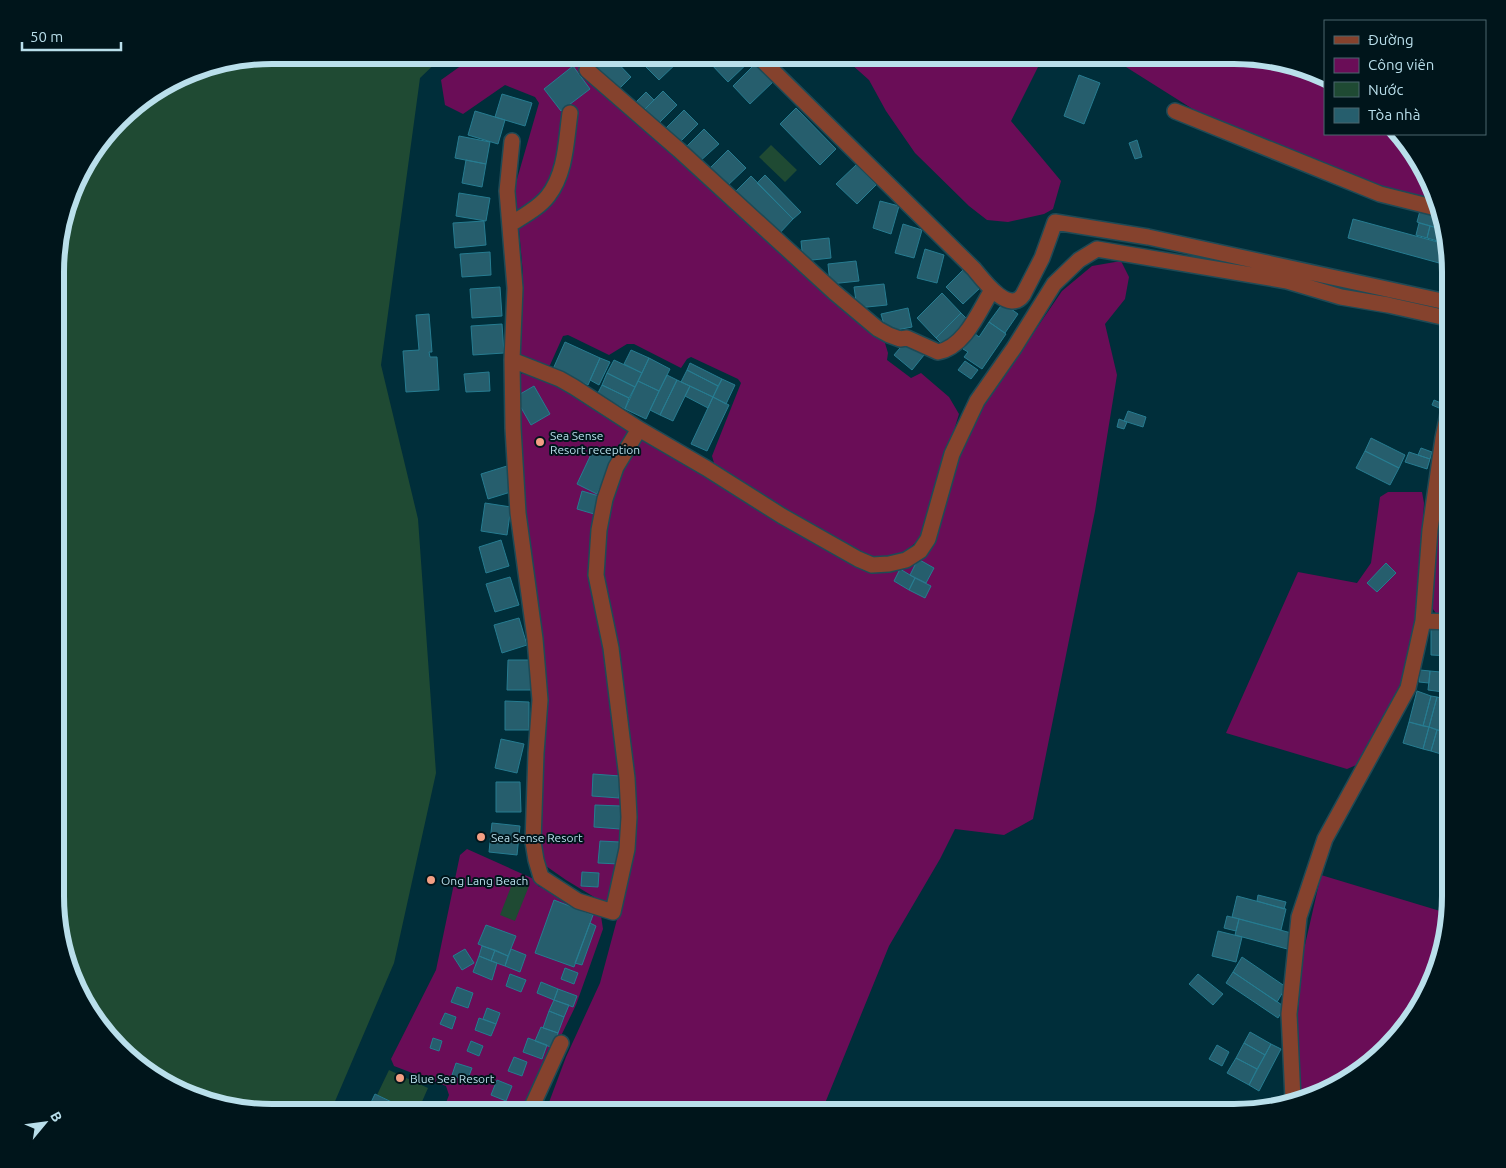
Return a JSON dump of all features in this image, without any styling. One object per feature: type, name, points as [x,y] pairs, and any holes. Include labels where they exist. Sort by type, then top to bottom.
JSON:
[{"type":"street","points":[[766,64],[974,269],[992,290],[1006,300],[1020,300],[1042,258],[1055,222],[1148,237],[1442,301]]},
{"type":"street","points":[[587,70],[679,150],[834,292],[878,329],[889,335],[900,339],[907,338],[938,352],[944,351],[962,338],[992,290]]},
{"type":"street","points":[[1175,111],[1380,194],[1432,207]]},
{"type":"street","points":[[511,224],[540,204],[548,196],[556,183],[562,169],[570,113]]},
{"type":"street","points":[[512,141],[507,191],[515,288],[512,360],[513,428],[518,513],[535,639],[540,700],[536,753],[534,832],[536,860],[542,877],[578,901],[613,912],[627,848],[630,817],[611,648],[596,575],[600,530],[606,499],[616,466],[639,429]]},
{"type":"street","points":[[512,360],[574,387],[782,516],[858,559],[872,564],[889,564],[906,560],[920,552],[928,539],[952,454],[977,401],[1014,348],[1054,284],[1079,260],[1097,249],[1287,281],[1341,297],[1442,317]]},
{"type":"street","points":[[1293,1096],[1289,1014],[1299,917],[1325,839],[1408,688],[1423,621],[1430,530],[1442,445]]},
{"type":"street","points":[[1423,621],[1442,622]]},
{"type":"street","points":[[533,1104],[561,1043]]},
{"type":"green space","points":[[463,64],[578,64],[583,72],[885,343],[888,353],[887,360],[911,378],[921,373],[949,397],[959,414],[921,538],[901,555],[875,558],[850,548],[757,493],[714,463],[712,456],[741,383],[738,379],[691,357],[687,359],[681,368],[634,344],[627,344],[609,355],[568,335],[563,336],[550,365],[543,368],[521,359],[518,348],[523,274],[515,186],[539,103],[535,97],[505,85],[463,114],[445,105],[441,80]]},
{"type":"green space","points":[[851,64],[1040,64],[1011,121],[1061,181],[1053,209],[1044,214],[1008,222],[987,220],[969,206],[915,153],[886,111],[869,80]]},
{"type":"green space","points":[[1114,64],[1248,64],[1288,71],[1324,84],[1324,135],[1391,135],[1407,156],[1421,180],[1429,200],[1384,188],[1199,113],[1126,67]]},
{"type":"green space","points":[[1121,261],[1129,277],[1125,299],[1105,324],[1117,375],[1095,511],[1033,819],[1004,835],[955,829],[940,859],[889,946],[825,1104],[548,1104],[566,1057],[600,983],[619,912],[546,866],[538,844],[541,752],[522,514],[518,376],[526,371],[554,381],[855,566],[909,563],[930,551],[957,458],[981,410],[1062,291],[1092,266]]},
{"type":"green space","points":[[1442,472],[1442,616],[1438,616],[1430,605],[1434,533]]},
{"type":"green space","points":[[1388,492],[1422,492],[1424,503],[1418,607],[1403,679],[1361,763],[1347,769],[1226,733],[1298,572],[1357,583],[1371,563],[1380,497]]},
{"type":"green space","points":[[467,849],[536,880],[538,886],[601,916],[603,929],[576,1005],[544,1071],[535,1104],[446,1104],[449,1095],[446,1086],[394,1066],[391,1059],[436,970],[460,855]]},
{"type":"green space","points":[[1321,875],[1442,912],[1438,937],[1431,963],[1421,988],[1399,1023],[1371,1053],[1350,1069],[1326,1083],[1301,1093],[1296,1040],[1302,958]]},
{"type":"water","points":[[258,64],[435,64],[420,78],[381,365],[418,519],[436,773],[394,963],[334,1104],[258,1104],[218,1097],[192,1088],[156,1069],[135,1053],[107,1023],[85,988],[75,963],[68,937],[64,910],[64,258],[68,231],[75,205],[85,180],[107,145],[135,115],[156,99],[180,85],[205,75],[231,68]]},
{"type":"water","points":[[771,145],[797,170],[785,182],[759,157]]},
{"type":"water","points":[[514,879],[529,886],[515,921],[500,915]]},
{"type":"water","points":[[389,1070],[428,1088],[421,1104],[397,1104],[377,1095]]},
{"type":"building","points":[[619,64],[631,77],[616,92],[589,65]]},
{"type":"building","points":[[645,64],[676,64],[659,80]]},
{"type":"building","points":[[711,64],[747,64],[728,82]]},
{"type":"building","points":[[755,64],[759,64],[775,80],[750,104],[733,86]]},
{"type":"building","points":[[573,66],[590,89],[561,111],[544,89]]},
{"type":"building","points":[[1079,75],[1100,83],[1084,124],[1064,116]]},
{"type":"building","points":[[663,91],[677,105],[656,126],[642,112]]},
{"type":"building","points":[[646,92],[654,100],[642,112],[634,104]]},
{"type":"building","points":[[502,94],[532,103],[525,126],[495,117]]},
{"type":"building","points":[[796,108],[836,149],[820,165],[780,124]]},
{"type":"building","points":[[684,110],[698,124],[679,143],[665,129]]},
{"type":"building","points":[[475,111],[505,120],[498,144],[468,135]]},
{"type":"building","points":[[704,129],[719,144],[698,163],[684,149]]},
{"type":"building","points":[[459,136],[490,142],[486,164],[455,158]]},
{"type":"building","points":[[1137,140],[1142,157],[1135,159],[1129,143]]},
{"type":"building","points":[[728,150],[746,168],[725,188],[708,170]]},
{"type":"building","points":[[466,160],[486,164],[482,187],[462,183]]},
{"type":"building","points":[[856,165],[876,185],[857,204],[836,184]]},
{"type":"building","points":[[765,175],[801,212],[793,219],[757,183]]},
{"type":"building","points":[[751,176],[793,219],[777,236],[734,193]]},
{"type":"building","points":[[459,193],[490,198],[486,221],[456,216]]},
{"type":"building","points":[[880,201],[899,206],[891,234],[873,228]]},
{"type":"building","points":[[1421,207],[1432,210],[1437,228],[1417,222]]},
{"type":"building","points":[[1353,219],[1440,243],[1442,264],[1348,238]]},
{"type":"building","points":[[484,221],[486,245],[455,248],[453,223]]},
{"type":"building","points":[[1419,223],[1430,226],[1427,238],[1416,235]]},
{"type":"building","points":[[903,224],[922,230],[914,258],[895,253]]},
{"type":"building","points":[[1430,226],[1437,228],[1440,242],[1427,238]]},
{"type":"building","points":[[829,238],[831,258],[803,261],[801,241]]},
{"type":"building","points":[[925,249],[944,255],[937,283],[917,278]]},
{"type":"building","points":[[490,252],[491,275],[462,277],[460,254]]},
{"type":"building","points":[[856,261],[859,281],[830,284],[828,264]]},
{"type":"building","points":[[963,270],[981,287],[963,304],[946,287]]},
{"type":"building","points":[[884,284],[887,305],[857,308],[854,287]]},
{"type":"building","points":[[500,287],[502,316],[472,318],[470,289]]},
{"type":"building","points":[[942,293],[961,313],[936,338],[917,318]]},
{"type":"building","points":[[1003,303],[1018,314],[1005,333],[989,322]]},
{"type":"building","points":[[908,308],[912,327],[886,332],[881,314]]},
{"type":"building","points":[[961,313],[969,321],[944,346],[936,338]]},
{"type":"building","points":[[429,314],[432,352],[429,352],[430,357],[437,357],[439,390],[406,392],[403,351],[419,350],[416,315]]},
{"type":"building","points":[[989,322],[1006,334],[982,369],[964,357],[968,352],[963,349],[974,333],[979,337]]},
{"type":"building","points":[[502,324],[504,353],[473,355],[471,326]]},
{"type":"building","points":[[906,341],[924,355],[912,370],[894,355]]},
{"type":"building","points":[[565,342],[600,358],[588,385],[553,369]]},
{"type":"building","points":[[631,350],[649,358],[642,373],[624,364]]},
{"type":"building","points":[[600,358],[610,362],[599,385],[590,380]]},
{"type":"building","points":[[649,358],[670,369],[659,391],[638,381]]},
{"type":"building","points":[[614,360],[642,373],[635,387],[607,373]]},
{"type":"building","points":[[965,361],[978,370],[971,379],[958,370]]},
{"type":"building","points":[[690,363],[722,379],[718,386],[687,370]]},
{"type":"building","points":[[687,370],[718,386],[713,397],[681,382]]},
{"type":"building","points":[[489,372],[490,391],[466,392],[464,374]]},
{"type":"building","points":[[607,373],[635,387],[629,398],[602,385]]},
{"type":"building","points":[[667,375],[677,380],[660,415],[650,410]]},
{"type":"building","points":[[722,379],[735,385],[726,404],[713,397]]},
{"type":"building","points":[[677,380],[690,386],[673,421],[660,415]]},
{"type":"building","points":[[638,381],[659,391],[646,419],[625,409]]},
{"type":"building","points":[[602,385],[629,398],[625,409],[597,395]]},
{"type":"building","points":[[534,386],[550,414],[531,425],[515,397]]},
{"type":"building","points":[[690,386],[713,397],[708,408],[685,396]]},
{"type":"building","points":[[713,397],[729,405],[707,451],[691,444]]},
{"type":"building","points":[[1434,400],[1441,403],[1439,408],[1432,405]]},
{"type":"building","points":[[1128,411],[1146,417],[1143,427],[1124,421]]},
{"type":"building","points":[[1119,419],[1127,422],[1124,429],[1117,427]]},
{"type":"building","points":[[1371,438],[1405,455],[1399,468],[1365,451]]},
{"type":"building","points":[[594,448],[614,458],[597,494],[577,484]]},
{"type":"building","points":[[1421,448],[1432,452],[1430,459],[1418,455]]},
{"type":"building","points":[[1365,451],[1399,468],[1390,485],[1356,468]]},
{"type":"building","points":[[1409,452],[1430,459],[1427,469],[1405,462]]},
{"type":"building","points":[[507,466],[514,491],[488,499],[481,474]]},
{"type":"building","points":[[582,491],[599,496],[594,514],[577,509]]},
{"type":"building","points":[[485,503],[511,507],[507,535],[481,531]]},
{"type":"building","points":[[501,540],[509,566],[486,573],[479,547]]},
{"type":"building","points":[[918,559],[934,568],[926,583],[910,575]]},
{"type":"building","points":[[1386,563],[1396,573],[1377,592],[1367,583]]},
{"type":"building","points":[[900,569],[915,578],[909,590],[894,581]]},
{"type":"building","points":[[510,577],[519,605],[495,612],[486,584]]},
{"type":"building","points":[[915,578],[931,586],[925,598],[909,590]]},
{"type":"building","points":[[519,618],[527,645],[502,653],[494,625]]},
{"type":"building","points":[[1431,629],[1442,630],[1442,656],[1431,655]]},
{"type":"building","points":[[508,660],[532,660],[532,690],[507,690]]},
{"type":"building","points":[[1420,670],[1430,671],[1429,683],[1419,682]]},
{"type":"building","points":[[1430,671],[1442,672],[1442,692],[1428,690]]},
{"type":"building","points":[[1417,691],[1431,696],[1423,726],[1409,722]]},
{"type":"building","points":[[1431,696],[1437,697],[1429,727],[1423,726]]},
{"type":"building","points":[[1437,697],[1442,698],[1442,731],[1429,727]]},
{"type":"building","points":[[505,701],[529,702],[529,730],[505,730]]},
{"type":"building","points":[[1409,722],[1429,727],[1423,749],[1403,743]]},
{"type":"building","points":[[1429,727],[1437,730],[1431,751],[1423,749]]},
{"type":"building","points":[[1437,730],[1442,731],[1442,754],[1431,751]]},
{"type":"building","points":[[501,739],[524,744],[517,773],[495,768]]},
{"type":"building","points":[[593,774],[620,776],[619,798],[592,796]]},
{"type":"building","points":[[496,782],[520,782],[521,812],[496,812]]},
{"type":"building","points":[[595,805],[621,806],[620,829],[594,827]]},
{"type":"building","points":[[492,823],[520,826],[517,855],[489,852]]},
{"type":"building","points":[[600,841],[620,842],[619,864],[598,863]]},
{"type":"building","points":[[582,872],[599,873],[598,887],[581,886]]},
{"type":"building","points":[[1258,895],[1286,902],[1284,909],[1257,901]]},
{"type":"building","points":[[1237,896],[1286,909],[1281,930],[1232,917]]},
{"type":"building","points":[[554,900],[593,915],[574,967],[535,953]]},
{"type":"building","points":[[1227,916],[1239,919],[1236,931],[1224,928]]},
{"type":"building","points":[[1239,919],[1295,934],[1291,950],[1235,935]]},
{"type":"building","points":[[590,923],[596,926],[582,965],[575,963]]},
{"type":"building","points":[[486,925],[516,936],[508,956],[478,944]]},
{"type":"building","points":[[1218,931],[1242,937],[1236,962],[1212,956]]},
{"type":"building","points":[[482,946],[495,950],[491,961],[479,956]]},
{"type":"building","points":[[465,949],[474,963],[462,970],[453,956]]},
{"type":"building","points":[[511,949],[526,955],[520,972],[505,966]]},
{"type":"building","points":[[495,950],[508,956],[505,966],[491,961]]},
{"type":"building","points":[[479,956],[497,963],[492,980],[473,972]]},
{"type":"building","points":[[1242,957],[1286,987],[1277,1002],[1233,972]]},
{"type":"building","points":[[565,968],[578,973],[574,984],[561,979]]},
{"type":"building","points":[[1233,972],[1285,1007],[1278,1018],[1226,983]]},
{"type":"building","points":[[510,974],[526,980],[521,992],[506,986]]},
{"type":"building","points":[[1198,974],[1223,994],[1213,1005],[1189,984]]},
{"type":"building","points":[[541,982],[558,989],[554,1000],[537,993]]},
{"type":"building","points":[[457,987],[473,993],[468,1008],[451,1002]]},
{"type":"building","points":[[558,989],[577,996],[573,1007],[554,1000]]},
{"type":"building","points":[[554,1000],[569,1005],[564,1017],[549,1011]]},
{"type":"building","points":[[487,1008],[500,1013],[496,1024],[483,1019]]},
{"type":"building","points":[[549,1011],[564,1017],[558,1033],[543,1028]]},
{"type":"building","points":[[445,1013],[456,1017],[452,1029],[440,1024]]},
{"type":"building","points":[[479,1018],[496,1024],[491,1036],[475,1030]]},
{"type":"building","points":[[541,1027],[558,1033],[553,1048],[535,1041]]},
{"type":"building","points":[[1250,1032],[1271,1044],[1265,1055],[1244,1043]]},
{"type":"building","points":[[433,1038],[442,1041],[439,1051],[430,1048]]},
{"type":"building","points":[[528,1038],[547,1045],[542,1059],[523,1052]]},
{"type":"building","points":[[471,1041],[483,1046],[479,1056],[467,1051]]},
{"type":"building","points":[[1244,1043],[1265,1055],[1257,1069],[1236,1058]]},
{"type":"building","points":[[1271,1044],[1281,1049],[1259,1091],[1249,1085]]},
{"type":"building","points":[[1217,1045],[1229,1052],[1222,1066],[1209,1059]]},
{"type":"building","points":[[514,1057],[527,1062],[522,1076],[508,1071]]},
{"type":"building","points":[[1236,1058],[1257,1069],[1249,1085],[1227,1073]]},
{"type":"building","points":[[456,1063],[472,1068],[467,1081],[452,1075]]},
{"type":"building","points":[[497,1080],[512,1086],[506,1101],[491,1095]]},
{"type":"building","points":[[375,1094],[396,1104],[370,1104]]},
{"type":"place","name":"Sea Sense Resort reception","points":[[540,442]]},
{"type":"place","name":"Sea Sense Resort","points":[[481,837]]},
{"type":"place","name":"Ong Lang Beach","points":[[431,880]]},
{"type":"place","name":"Blue Sea Resort","points":[[400,1078]]}]
